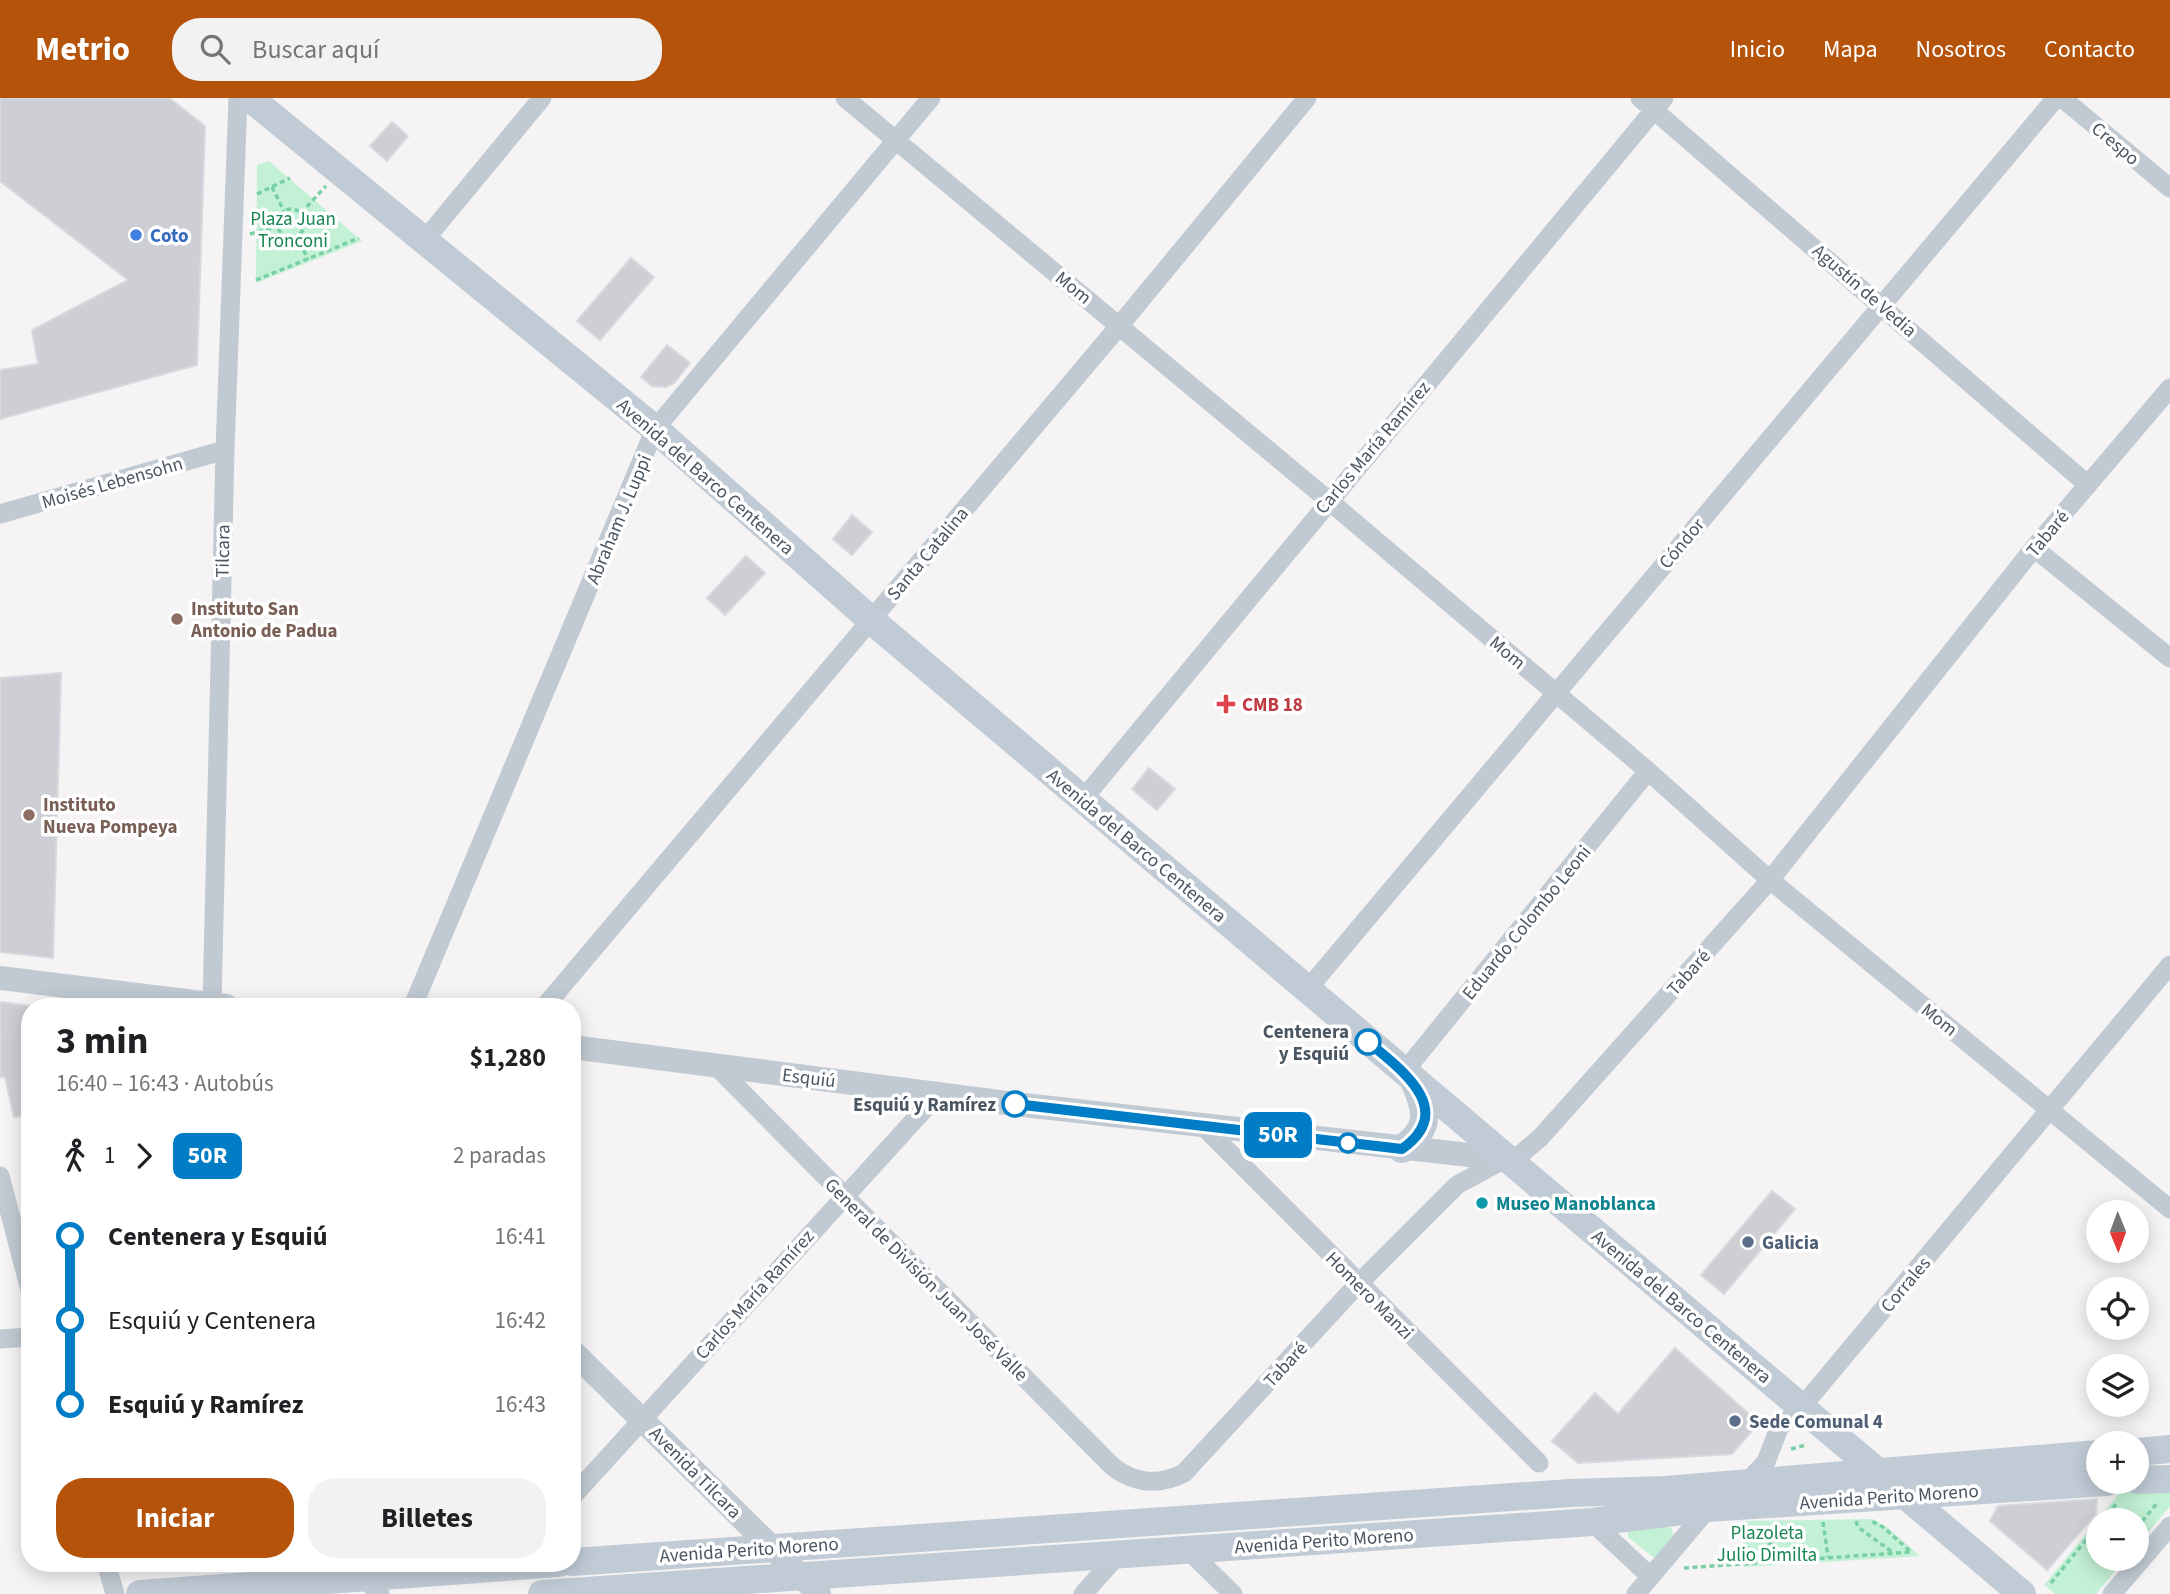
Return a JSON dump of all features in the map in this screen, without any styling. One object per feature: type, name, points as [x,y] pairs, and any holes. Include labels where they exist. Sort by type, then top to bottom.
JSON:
[{"type":"main road","name":"Avenida del Barco Centenera","points":[[250,98],[655,429],[871,620],[2022,1594]]},
{"type":"main road","points":[[1402,1149],[1418,1138],[1425,1124],[1423,1102],[1409,1077]]},
{"type":"main road","points":[[2149,1451],[2170,1449]]},
{"type":"main road","name":"Avenida Perito Moreno","points":[[581,1561],[1750,1482],[2086,1455]]},
{"type":"main road","name":"Avenida Perito Moreno","points":[[542,1594],[811,1586],[1187,1549],[1591,1522],[1707,1508],[2086,1483]]},
{"type":"main road","points":[[140,1594],[442,1572]]},
{"type":"street","name":"Tilcara","points":[[217,998],[225,450],[238,98]]},
{"type":"street","points":[[423,242],[542,98]]},
{"type":"street","name":"Mom","points":[[845,98],[1328,500],[1648,771],[1770,880],[2170,1209]]},
{"type":"street","name":"Abraham J. Luppi","points":[[416,998],[655,429],[932,98]]},
{"type":"street","name":"Santa Catalina","points":[[552,998],[1120,325],[1307,98]]},
{"type":"street","name":"Cóndor","points":[[1307,990],[2056,98]]},
{"type":"street","name":"Crespo","points":[[2062,98],[2170,187]]},
{"type":"street","name":"Agustín de Vedia","points":[[1652,102],[2088,485]]},
{"type":"street","name":"Carlos María Ramírez","points":[[1083,799],[1652,102]]},
{"type":"street","name":"Tabaré","points":[[1145,1482],[1166,1482],[1184,1474],[1358,1284],[1457,1185],[1505,1158],[1521,1154],[1540,1138],[1770,880],[2034,548],[2170,388]]},
{"type":"street","name":"Moisés Lebensohn","points":[[0,514],[225,450]]},
{"type":"street","points":[[2034,548],[2170,658]]},
{"type":"street","name":"Eduardo Colombo Leoni","points":[[1409,1077],[1648,771]]},
{"type":"street","name":"Corrales","points":[[1636,1594],[1707,1508],[1750,1482],[1766,1462],[1779,1428],[1801,1408],[2170,965]]},
{"type":"street","points":[[0,978],[155,998]]},
{"type":"street","name":"Esquiú","points":[[581,1048],[1203,1126],[1505,1158]]},
{"type":"street","name":"General de División Juan José Valle","points":[[715,1065],[1112,1466],[1126,1477],[1145,1482]]},
{"type":"street","name":"Carlos María Ramírez","points":[[581,1487],[844,1194],[939,1093]]},
{"type":"street","name":"Homero Manzi","points":[[1203,1126],[1538,1463]]},
{"type":"street","points":[[0,1176],[21,1244]]},
{"type":"street","points":[[0,1339],[21,1338]]},
{"type":"street","name":"Avenida Tilcara","points":[[581,1360],[811,1586]]},
{"type":"street","points":[[1591,1522],[1651,1577]]},
{"type":"street","points":[[2112,1594],[2170,1526]]},
{"type":"street","points":[[1187,1549],[1233,1594]]},
{"type":"street","points":[[1083,1594],[1118,1555]]},
{"type":"street","points":[[109,1572],[115,1594]]},
{"type":"path","points":[[257,194],[290,178]]},
{"type":"path","points":[[272,187],[284,211]]},
{"type":"path","points":[[301,213],[315,200]]},
{"type":"path","points":[[293,209],[301,213],[308,225],[296,236],[284,235],[278,226],[278,218],[284,211],[293,209]]},
{"type":"path","points":[[256,234],[278,226]]},
{"type":"path","points":[[296,236],[308,259]]},
{"type":"path","points":[[256,280],[359,238]]},
{"type":"path","points":[[1800,1458],[1793,1450],[1806,1445]]},
{"type":"path","points":[[2149,1511],[2166,1487]]},
{"type":"path","points":[[1651,1577],[1689,1566],[1911,1552],[1883,1527],[1871,1521],[1845,1521]]},
{"type":"path","points":[[1856,1521],[1857,1527],[1894,1553]]},
{"type":"path","points":[[1748,1562],[1761,1555],[1787,1522],[1774,1522]]},
{"type":"path","points":[[1811,1522],[1834,1522]]},
{"type":"path","points":[[1824,1522],[1828,1557]]},
{"type":"path","points":[[1747,1523],[1748,1562]]},
{"type":"path","points":[[2050,1583],[2086,1540]]},
{"type":"green space","name":"Plaza Juan Tronconi","points":[[269,161],[362,241],[256,283],[257,165]]},
{"type":"green space","points":[[2170,1487],[2170,1506],[2149,1531],[2149,1508],[2107,1508],[2119,1494],[2149,1494],[2149,1489]]},
{"type":"green space","name":"Plazoleta Julio Dimilta","points":[[1873,1519],[1887,1527],[1920,1556],[1744,1567],[1742,1521]]},
{"type":"green space","name":"Plazoleta Julio Dimilta","points":[[1667,1526],[1672,1529],[1674,1539],[1660,1556],[1653,1557],[1628,1537],[1628,1530]]},
{"type":"green space","points":[[2086,1534],[2086,1571],[2115,1571],[2096,1594],[2055,1594],[2044,1585]]},
{"type":"building","name":"Coto","points":[[0,98],[169,98],[205,126],[197,365],[0,419],[0,370],[38,364],[32,330],[128,280],[0,181]]},
{"type":"building","points":[[392,122],[408,136],[387,161],[370,146]]},
{"type":"building","points":[[631,258],[654,277],[600,340],[577,321]]},
{"type":"building","points":[[667,345],[690,363],[674,383],[666,387],[652,386],[641,377]]},
{"type":"building","points":[[852,515],[872,532],[852,555],[833,539]]},
{"type":"building","points":[[746,556],[765,573],[725,615],[707,598]]},
{"type":"building","name":"Instituto Nueva Pompeya","points":[[61,673],[53,958],[0,952],[0,678]]},
{"type":"building","points":[[1149,768],[1175,789],[1157,810],[1132,789]]},
{"type":"building","points":[[0,1002],[21,1005],[21,1116],[14,1117],[5,1077],[0,1077]]},
{"type":"building","name":"Galicia","points":[[1772,1191],[1795,1209],[1724,1294],[1701,1275]]},
{"type":"building","points":[[1675,1348],[1750,1415],[1752,1431],[1732,1454],[1578,1463],[1552,1441],[1595,1393],[1618,1414]]},
{"type":"building","points":[[2097,1499],[2096,1508],[2086,1508],[2086,1525],[2047,1570],[1990,1521],[1998,1506]]},
{"type":"bus line","name":"50R","points":[[1015,1104],[1402,1149],[1418,1138],[1425,1124],[1423,1102],[1415,1081],[1368,1042]]},
{"type":"place","name":"Coto","points":[[136,235]]},
{"type":"place","name":"Instituto San Antonio de Padua","points":[[177,619]]},
{"type":"place","name":"CMB 18","points":[[1226,704]]},
{"type":"place","name":"Instituto Nueva Pompeya","points":[[29,815]]},
{"type":"place","name":"Centenera y Esquiú","points":[[1368,1042]]},
{"type":"place","name":"Esquiú y Ramírez","points":[[1015,1104]]},
{"type":"place","name":"Museo Manoblanca","points":[[1482,1203]]},
{"type":"place","name":"Galicia","points":[[1748,1242]]},
{"type":"place","name":"Sede Comunal 4","points":[[1735,1421]]}]
